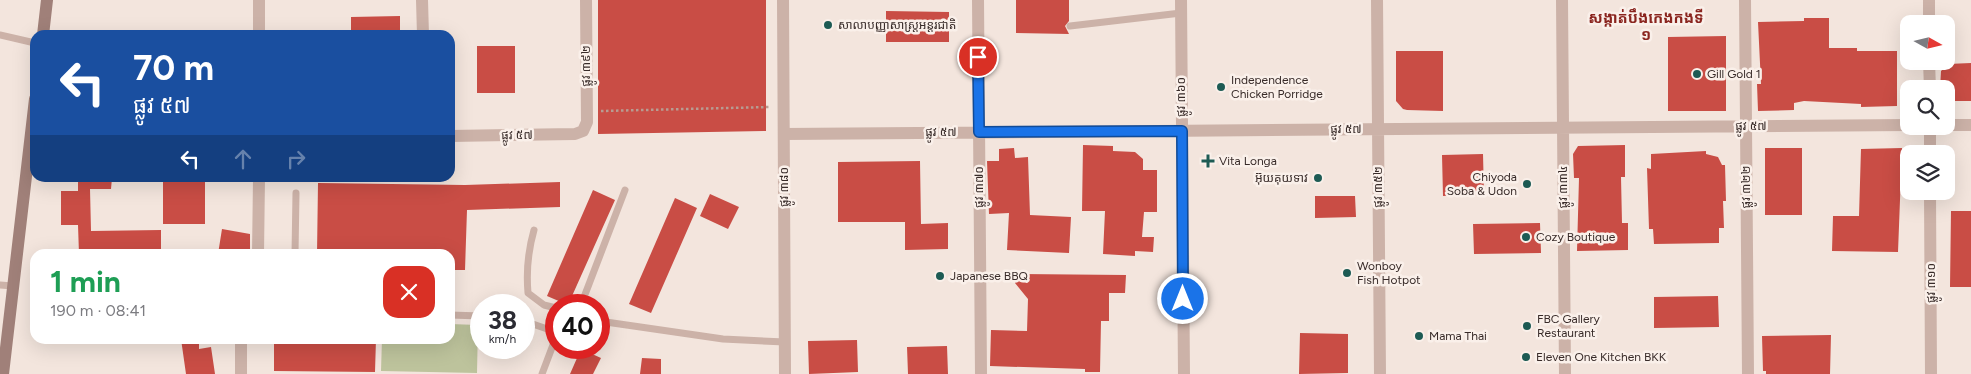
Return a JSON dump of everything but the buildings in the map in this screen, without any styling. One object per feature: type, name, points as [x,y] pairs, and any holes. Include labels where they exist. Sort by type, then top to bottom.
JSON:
[{"type":"main road","points":[[43,30],[46,0]]},
{"type":"main road","points":[[3,374],[30,160]]},
{"type":"street","points":[[259,0],[259,30]]},
{"type":"street","points":[[422,0],[422,30]]},
{"type":"street","name":"ផ្លូវ ៣៩២","points":[[583,131],[587,122],[586,0]]},
{"type":"street","name":"ផ្លូវ ៣៨០","points":[[784,0],[785,374]]},
{"type":"street","name":"ផ្លូវ ៣៧០","points":[[978,0],[981,374]]},
{"type":"street","name":"ផ្លូវ ៣៥២","points":[[1377,0],[1380,374]]},
{"type":"street","name":"ផ្លូវ ៣៣៤","points":[[1562,0],[1565,374]]},
{"type":"street","name":"ផ្លូវ ៣២២","points":[[1745,0],[1748,374]]},
{"type":"street","points":[[1929,0],[1929,15]]},
{"type":"street","name":"ផ្លូវ ៣៦០","points":[[1181,6],[1184,374]]},
{"type":"street","points":[[1955,125],[1971,124]]},
{"type":"street","name":"ផ្លូវ ៥៧","points":[[784,134],[1900,125]]},
{"type":"street","name":"ផ្លូវ ៥៧","points":[[455,136],[575,134],[583,131]]},
{"type":"street","points":[[258,249],[259,182]]},
{"type":"street","name":"ផ្លូវ ៣១០","points":[[1930,200],[1931,374]]},
{"type":"street","points":[[241,344],[241,374]]},
{"type":"lane","points":[[1070,26],[1181,6]]},
{"type":"lane","points":[[0,35],[30,42]]},
{"type":"lane","points":[[584,294],[625,190]]},
{"type":"lane","points":[[295,249],[296,193]]},
{"type":"lane","points":[[534,230],[528,250],[526,275],[528,293],[545,304]]},
{"type":"lane","points":[[0,285],[13,286]]},
{"type":"lane","points":[[455,315],[470,316]]},
{"type":"lane","points":[[610,322],[723,338],[785,342]]},
{"type":"lane","points":[[542,374],[548,359]]},
{"type":"path","points":[[587,112],[784,107]]},
{"type":"green space","points":[[455,324],[470,325],[470,359],[477,359],[477,373],[381,371],[382,344],[455,344]]},
{"type":"place","name":"សាលាបញ្ញាសាស្ត្រអន្តរជាតិ","points":[[828,25]]},
{"type":"place","name":"Gill Gold 1","points":[[1697,74]]},
{"type":"place","name":"Independence Chicken Porridge","points":[[1221,87]]},
{"type":"place","name":"Vita Longa","points":[[1208,161]]},
{"type":"place","name":"អ៊ុយគុយទាវ","points":[[1318,178]]},
{"type":"place","name":"Chiyoda Soba & Udon","points":[[1527,184]]},
{"type":"place","name":"Cozy Boutique","points":[[1526,237]]},
{"type":"place","name":"Wonboy Fish Hotpot","points":[[1347,273]]},
{"type":"place","name":"Japanese BBQ","points":[[940,276]]},
{"type":"place","name":"FBC Gallery Restaurant","points":[[1527,326]]},
{"type":"place","name":"Mama Thai","points":[[1419,336]]},
{"type":"place","name":"Eleven One Kitchen BKK","points":[[1526,357]]},
{"type":"district","name":"សង្កាត់បឹងកេងកងទី ១","points":[[1646,26]]},
{"type":"route","points":[[978,57],[979,132],[1182,131],[1183,299]]}]
